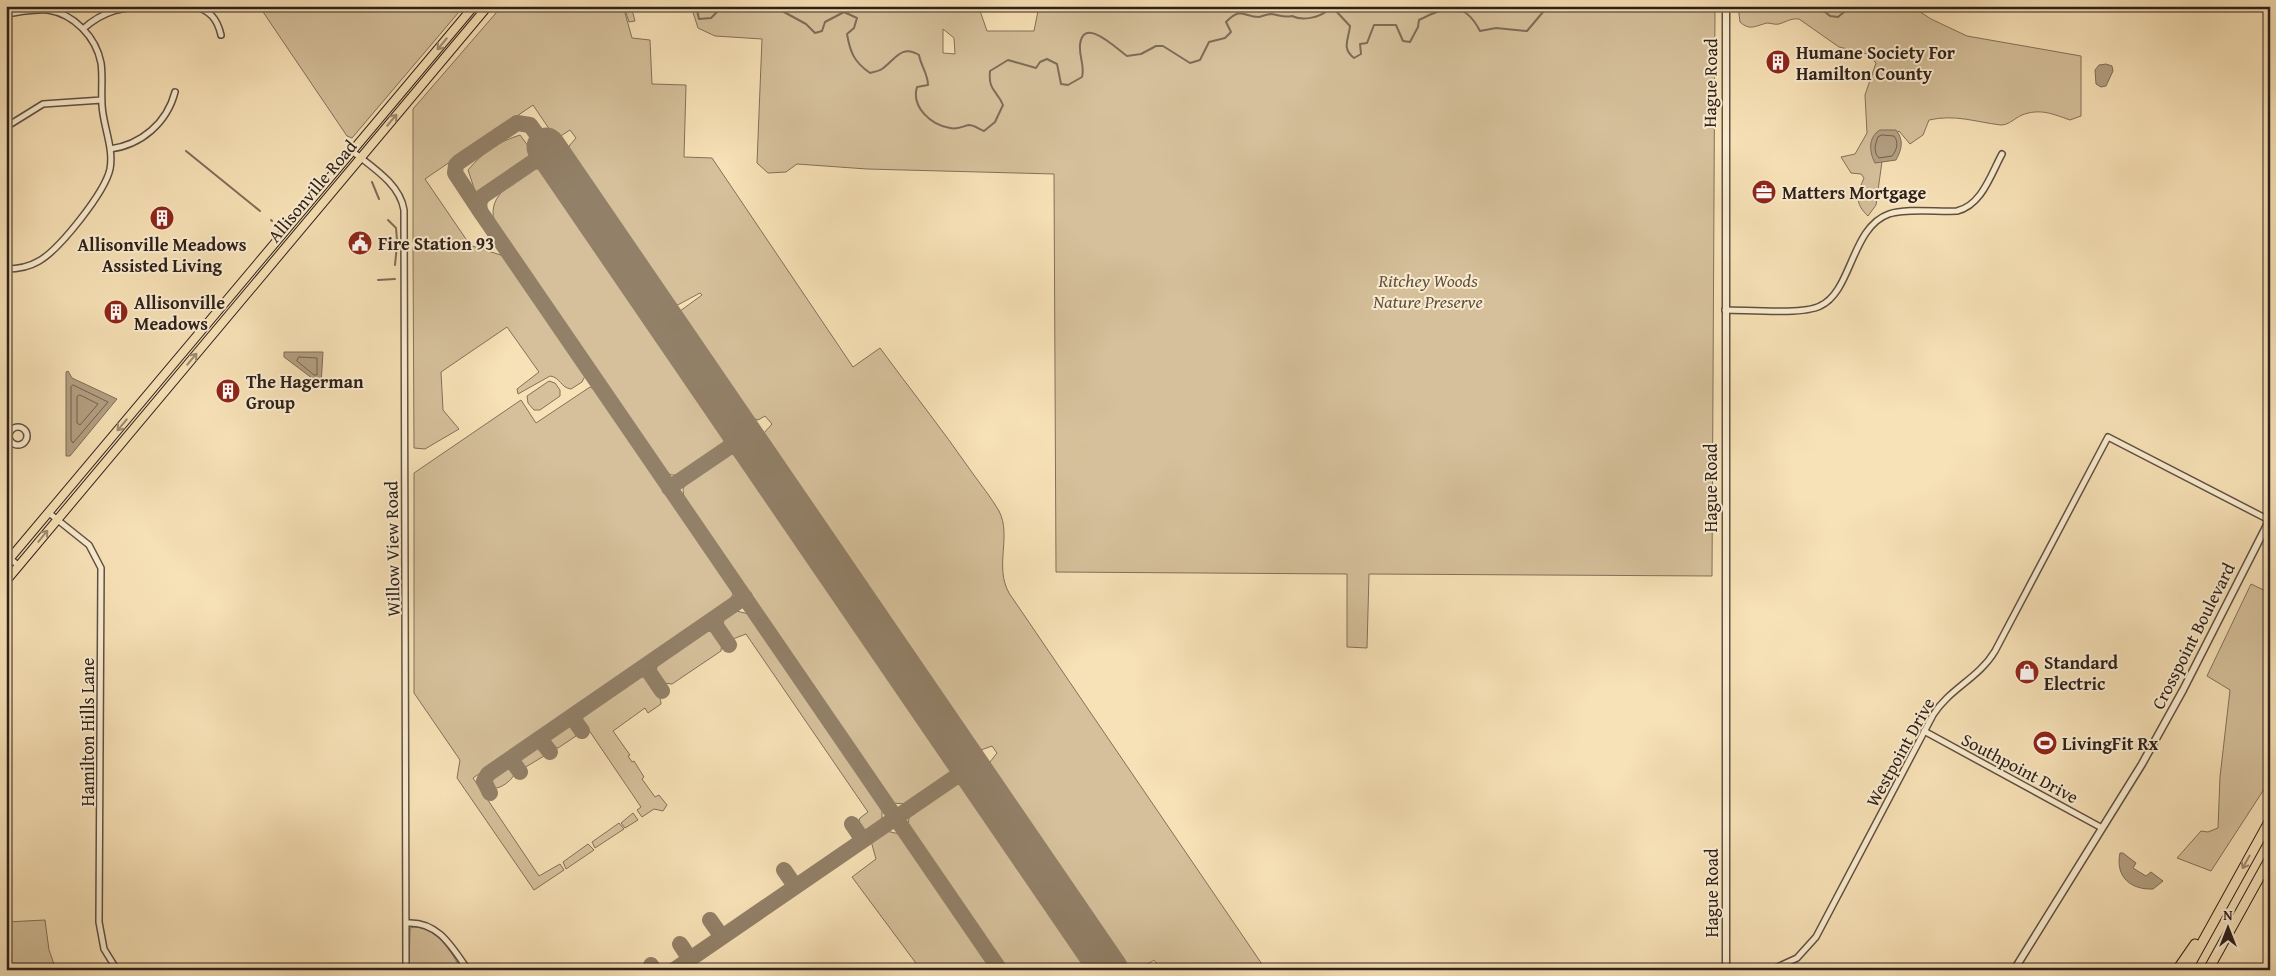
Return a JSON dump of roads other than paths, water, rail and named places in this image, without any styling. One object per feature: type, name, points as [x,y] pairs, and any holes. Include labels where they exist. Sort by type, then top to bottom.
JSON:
[{"type":"highway","points":[[2187,970],[2270,820]]},
{"type":"highway","points":[[2208,970],[2270,858]]},
{"type":"highway","points":[[2177,970],[2213,920]]},
{"type":"main road","name":"Allisonville Road","points":[[8,559],[474,6]]},
{"type":"main road","name":"Allisonville Road","points":[[6,581],[9,571],[19,566],[488,6]]},
{"type":"street","points":[[83,29],[108,11],[126,7],[150,6]]},
{"type":"street","points":[[194,6],[203,9],[214,17],[221,35]]},
{"type":"street","name":"Hague Road","points":[[1726,6],[1726,970]]},
{"type":"street","points":[[6,14],[49,10],[69,18],[83,29],[97,50],[101,63],[102,100],[110,149],[110,170],[104,187],[68,232],[48,255],[38,261],[24,268],[6,269]]},
{"type":"street","points":[[110,149],[124,147],[145,137],[170,108],[175,92]]},
{"type":"street","points":[[6,127],[43,104],[102,100]]},
{"type":"street","name":"Willow View Road","points":[[352,151],[392,185],[402,199],[404,210],[406,970]]},
{"type":"street","points":[[1725,310],[1807,309],[1823,305],[1835,293],[1867,231],[1874,222],[1891,213],[1957,211],[1968,208],[1979,197],[2002,154]]},
{"type":"street","name":"Westpoint Drive","points":[[1771,970],[1797,958],[1811,945],[1940,704],[1979,672],[1996,652],[2108,437],[2270,520]]},
{"type":"street","name":"Hamilton Hills Lane","points":[[49,512],[89,545],[101,568],[100,922],[104,949],[117,970]]},
{"type":"street","name":"Crosspoint Boulevard","points":[[2014,970],[2142,764],[2182,692],[2270,520]]},
{"type":"street","points":[[8,559],[19,566]]},
{"type":"street","name":"Southpoint Drive","points":[[1924,732],[2102,828]]},
{"type":"street","points":[[406,923],[420,923],[437,931],[447,940],[468,970]]},
{"type":"water","points":[[2106,64],[2112,66],[2113,71],[2106,86],[2101,87],[2096,84],[2095,70],[2099,65]]},
{"type":"water","points":[[1880,130],[1896,130],[1899,134],[1901,145],[1896,160],[1875,163],[1871,145],[1873,137]]},
{"type":"water","points":[[284,352],[323,352],[321,385],[284,357]]},
{"type":"water","points":[[68,371],[72,378],[117,399],[70,456],[66,456],[66,372]]},
{"type":"water","points":[[2120,853],[2123,853],[2136,863],[2133,868],[2146,876],[2151,872],[2163,881],[2153,889],[2145,889],[2132,884],[2122,875],[2119,861]]},
{"type":"waterway","points":[[696,6],[699,19],[711,18],[720,9],[729,11],[734,6]]},
{"type":"waterway","points":[[773,6],[806,24],[815,33],[822,31],[825,22],[844,12],[857,18],[854,28],[847,34],[854,56],[860,65],[870,73],[882,69],[903,52],[913,52],[919,55],[928,85],[917,87],[916,94],[917,101],[924,114],[936,123],[950,128],[955,129],[971,125],[984,131],[995,122],[1003,105],[990,83],[990,71],[1008,60],[1036,68],[1040,62],[1047,59],[1057,64],[1061,84],[1068,85],[1082,77],[1080,45],[1082,37],[1087,33],[1094,33],[1101,37],[1127,56],[1141,54],[1156,46],[1163,46],[1190,63],[1200,60],[1209,42],[1225,38],[1231,32],[1226,22],[1236,14],[1242,13],[1254,17],[1271,14],[1305,18],[1315,17],[1328,10],[1336,11],[1350,26],[1347,47],[1354,58],[1361,54],[1360,44],[1367,43],[1374,25],[1396,25],[1403,41],[1410,42],[1418,27],[1419,20],[1438,11],[1454,9],[1468,14],[1480,31],[1496,28],[1527,31],[1548,6]]},
{"type":"waterway","points":[[1818,6],[1830,16],[1838,17],[1849,8],[1881,10],[1900,6]]},
{"type":"waterway","points":[[186,151],[260,211]]},
{"type":"waterway","points":[[372,182],[379,199]]},
{"type":"waterway","points":[[388,220],[396,228],[397,240]]},
{"type":"waterway","points":[[395,265],[397,245]]},
{"type":"waterway","points":[[378,280],[395,279]]},
{"type":"place","name":"Humane Society For Hamilton County","points":[[1778,62]]},
{"type":"place","name":"Matters Mortgage","points":[[1764,192]]},
{"type":"place","name":"Allisonville Meadows Assisted Living","points":[[162,218]]},
{"type":"place","name":"Fire Station 93","points":[[360,243]]},
{"type":"place","name":"Allisonville Meadows","points":[[116,312]]},
{"type":"place","name":"The Hagerman Group","points":[[228,391]]},
{"type":"place","name":"Standard Electric","points":[[2027,672]]},
{"type":"place","name":"LivingFit Rx","points":[[2045,743]]},
{"type":"park label","name":"Ritchey Woods Nature Preserve","points":[[1428,290]]}]
